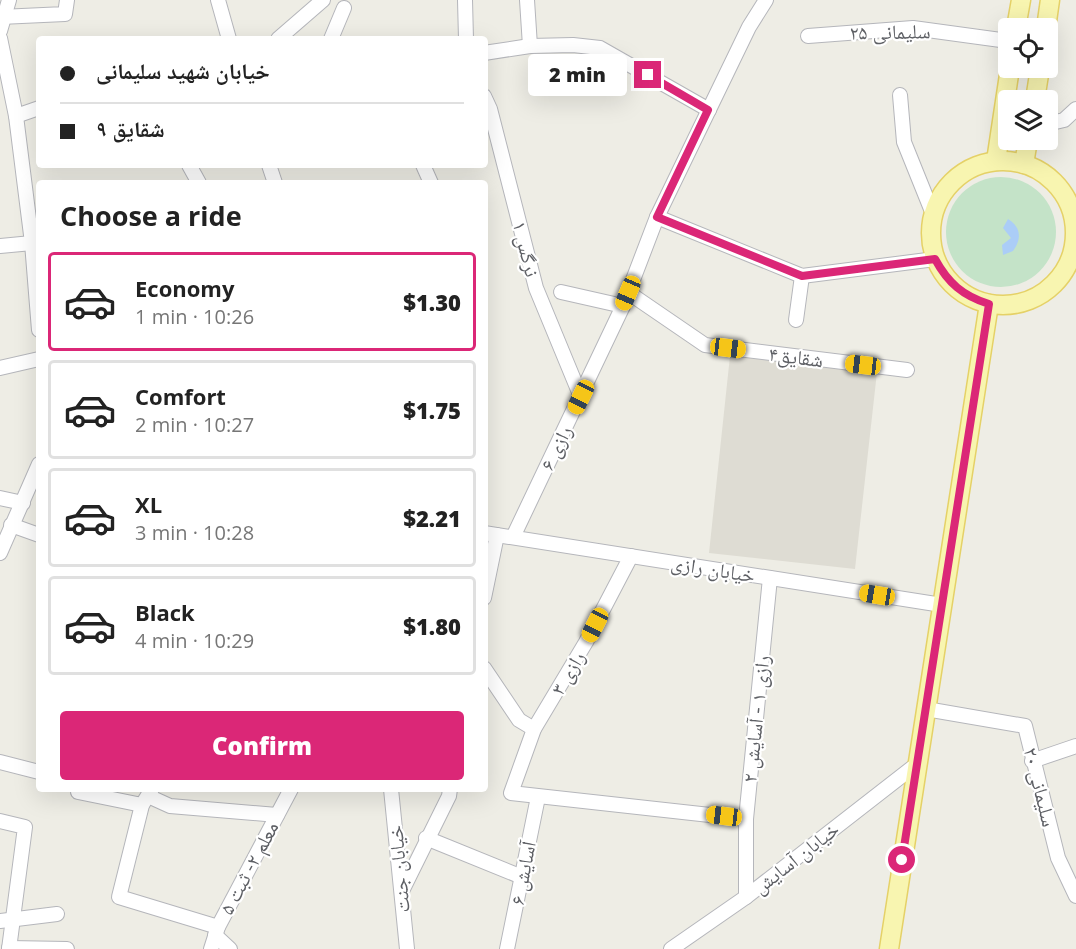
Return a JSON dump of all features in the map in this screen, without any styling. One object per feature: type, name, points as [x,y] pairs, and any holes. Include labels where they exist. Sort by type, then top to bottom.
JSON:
[{"type":"main road","points":[[1018,18],[1021,0]]},
{"type":"main road","points":[[1047,18],[1050,0]]},
{"type":"main road","points":[[996,161],[1008,78]]},
{"type":"main road","points":[[1024,164],[1026,150]]},
{"type":"main road","points":[[996,161],[1024,164],[1042,172],[1056,184],[1067,200],[1074,218],[1076,238],[1074,257],[1048,290],[1030,300],[1010,305],[989,304],[972,298],[956,288],[944,275],[935,259],[930,236],[933,214],[950,184],[979,165],[996,161]]},
{"type":"main road","points":[[889,949],[989,304]]},
{"type":"street","points":[[0,31],[2,17],[9,0]]},
{"type":"street","points":[[218,0],[228,36]]},
{"type":"street","points":[[281,36],[323,0]]},
{"type":"street","points":[[465,0],[466,36]]},
{"type":"street","points":[[527,0],[530,46]]},
{"type":"street","name":"رازی ۶","points":[[513,537],[623,306],[657,217],[748,27],[766,0]]},
{"type":"street","points":[[2,17],[66,7]]},
{"type":"street","points":[[332,36],[344,8]]},
{"type":"street","name":"سلیمانی ۲۵","points":[[807,36],[913,28],[998,40]]},
{"type":"street","points":[[0,38],[3,74],[16,116],[36,293]]},
{"type":"street","points":[[488,52],[530,46],[573,45],[600,48],[708,110]]},
{"type":"street","points":[[900,95],[904,141],[933,214]]},
{"type":"street","name":"نرگس ۱","points":[[488,105],[536,288],[581,397]]},
{"type":"street","points":[[16,116],[36,109]]},
{"type":"street","points":[[1058,121],[1064,120],[1076,109]]},
{"type":"street","points":[[657,217],[802,276],[935,259]]},
{"type":"street","points":[[0,246],[32,243]]},
{"type":"street","points":[[796,320],[802,276]]},
{"type":"street","points":[[561,292],[623,306]]},
{"type":"street","name":"شقایق۴","points":[[628,293],[705,345],[907,370]]},
{"type":"street","points":[[0,368],[36,360]]},
{"type":"street","points":[[0,553],[36,471]]},
{"type":"street","points":[[0,498],[23,503]]},
{"type":"street","points":[[11,525],[36,534]]},
{"type":"street","points":[[488,561],[491,534]]},
{"type":"street","name":"خیابان رازی","points":[[491,534],[942,605]]},
{"type":"street","name":"رازی ۳","points":[[538,797],[511,793],[534,729],[586,642],[631,556]]},
{"type":"street","name":"رازی ۱ - آسایش ۲","points":[[747,897],[746,819],[770,578]]},
{"type":"street","points":[[488,674],[519,720],[534,729]]},
{"type":"street","name":"سلیمانی ۲۰","points":[[926,710],[1025,726],[1058,858],[1071,872],[1076,896]]},
{"type":"street","points":[[1032,761],[1076,746]]},
{"type":"street","points":[[0,762],[36,771]]},
{"type":"street","name":"خیابان آسایش","points":[[671,949],[747,897],[917,764]]},
{"type":"street","points":[[78,792],[147,797],[170,806],[277,815]]},
{"type":"street","name":"معلم ۲- ثبت ۵","points":[[211,949],[216,931],[289,792]]},
{"type":"street","name":"خیابان جنت","points":[[392,792],[407,949]]},
{"type":"street","points":[[402,891],[450,792]]},
{"type":"street","points":[[147,797],[119,897],[216,931],[230,949]]},
{"type":"street","points":[[538,797],[746,819]]},
{"type":"street","name":"آسایش ۶","points":[[507,949],[538,797]]},
{"type":"street","points":[[0,821],[25,827],[7,920],[9,948],[67,949]]},
{"type":"street","points":[[426,838],[522,877]]},
{"type":"street","points":[[7,920],[57,914]]},
{"type":"shaded area","points":[[730,356],[877,372],[855,569],[709,553]]},
{"type":"green space","points":[[1001,177],[1022,181],[1040,193],[1052,211],[1056,232],[1052,253],[1040,271],[1022,283],[1001,287],[980,283],[962,271],[950,253],[946,232],[950,211],[962,193],[980,181]]},
{"type":"water","points":[[1008,219],[1018,229],[1019,238],[1013,251],[1003,255],[1002,245],[1011,238],[1003,228]]},
{"type":"route","points":[[648,75],[708,110],[657,217],[802,276],[935,259],[944,275],[956,288],[972,298],[989,304],[902,860]]}]
